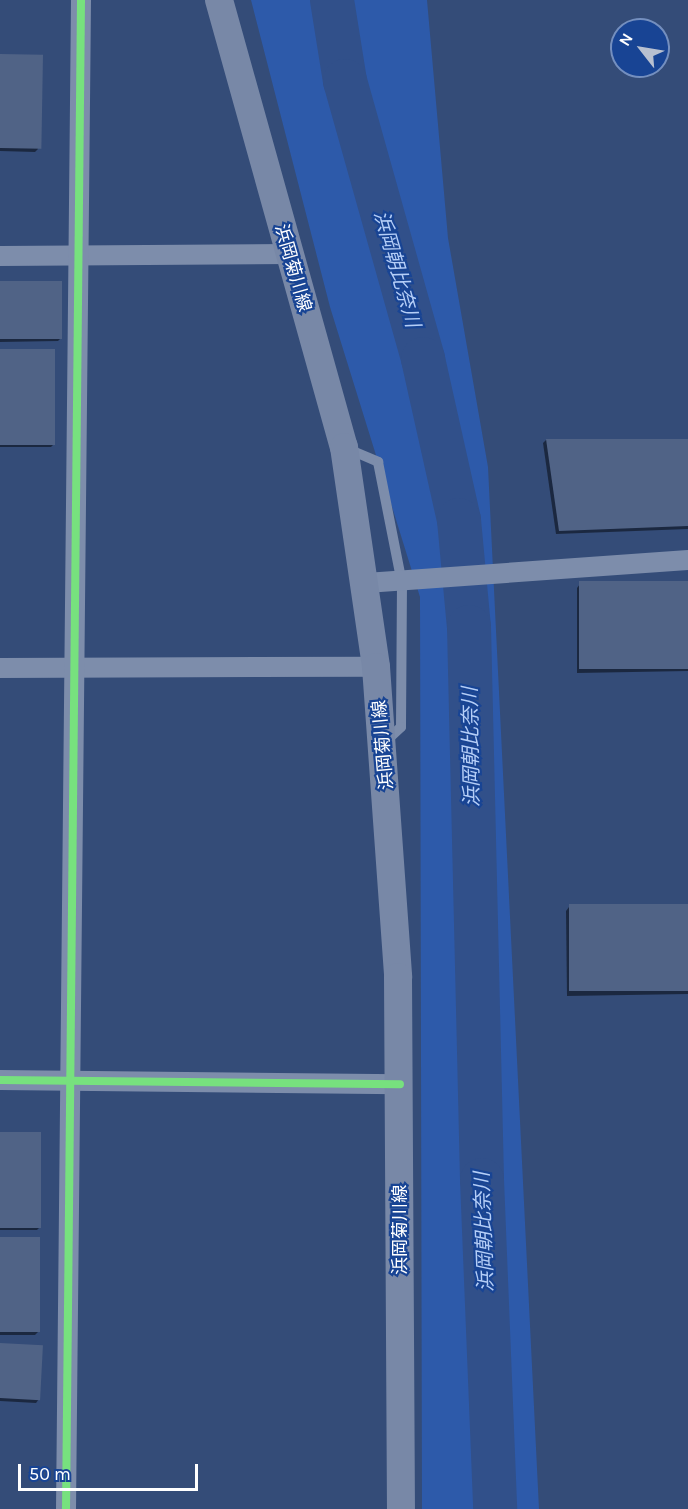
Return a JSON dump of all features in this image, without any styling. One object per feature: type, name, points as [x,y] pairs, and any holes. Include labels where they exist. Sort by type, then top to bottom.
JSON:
[{"type":"main road","name":"浜岡菊川線","points":[[219,0],[344,447],[366,583],[384,744],[398,977],[401,1509]]},
{"type":"street","points":[[66,1509],[74,669],[75,256],[81,0]]},
{"type":"street","points":[[0,256],[290,254]]},
{"type":"street","points":[[366,583],[402,583],[688,560]]},
{"type":"street","points":[[0,668],[376,666]]},
{"type":"street","points":[[0,1080],[400,1084]]},
{"type":"lane","points":[[344,447],[378,462],[402,583],[401,727],[384,744]]},
{"type":"shaded area","points":[[251,0],[427,0],[448,238],[488,467],[539,1509],[422,1509],[420,597],[330,307]]},
{"type":"building","points":[[0,54],[43,55],[41,149],[0,148]]},
{"type":"building","points":[[0,281],[62,281],[62,339],[0,339]]},
{"type":"building","points":[[0,349],[55,349],[55,445],[0,445]]},
{"type":"building","points":[[546,439],[688,439],[688,526],[559,531]]},
{"type":"building","points":[[579,581],[688,581],[688,669],[579,669]]},
{"type":"building","points":[[569,904],[688,904],[688,991],[569,991]]},
{"type":"building","points":[[0,1132],[41,1132],[41,1228],[0,1228]]},
{"type":"building","points":[[0,1237],[40,1237],[40,1332],[0,1332]]},
{"type":"building","points":[[0,1343],[43,1345],[40,1400],[0,1398]]},
{"type":"waterway","name":"浜岡朝比奈川","points":[[332,0],[345,81],[423,359],[459,520],[469,627],[482,1180],[495,1509]]},
{"type":"cycle path","points":[[66,1509],[81,0]]},
{"type":"cycle path","points":[[0,1080],[400,1084]]}]
